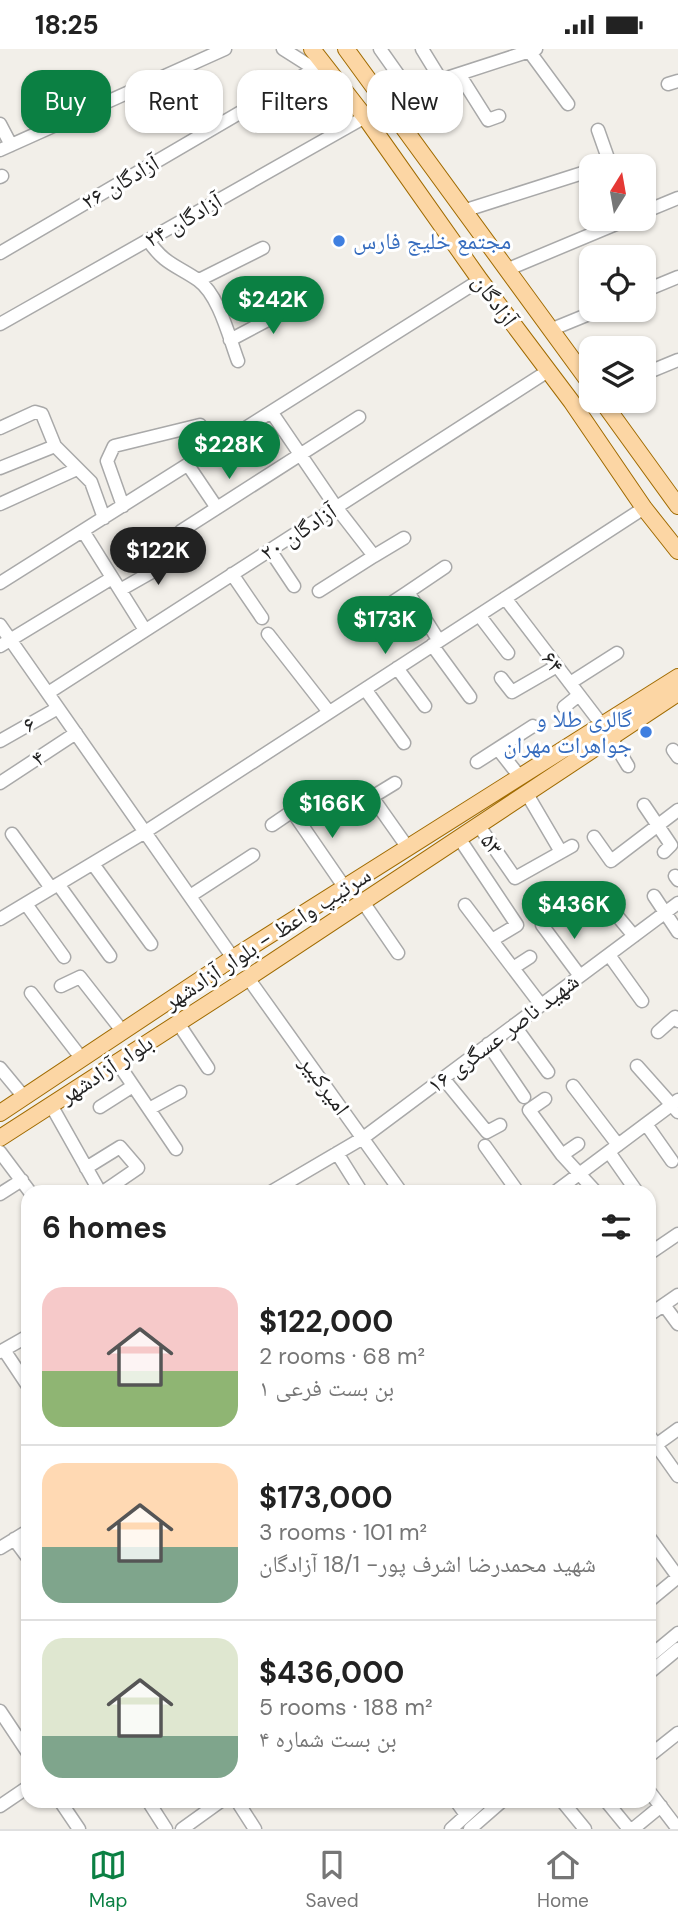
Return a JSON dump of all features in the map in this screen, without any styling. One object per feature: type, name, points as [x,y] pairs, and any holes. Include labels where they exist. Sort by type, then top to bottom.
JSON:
[{"type":"main road","points":[[301,49],[318,66]]},
{"type":"main road","name":"آزادگان","points":[[312,49],[318,66],[365,117],[480,280],[571,401],[644,508],[678,551]]},
{"type":"main road","name":"آزادگان","points":[[346,49],[367,78]]},
{"type":"main road","name":"آزادگان","points":[[407,133],[579,369]]},
{"type":"main road","points":[[611,413],[678,506]]},
{"type":"main road","name":"سرتیپ واعظ - بلوار آزادشهر","points":[[248,978],[527,793],[678,677]]},
{"type":"main road","name":"سرتیپ واعظ - بلوار آزادشهر","points":[[0,1113],[233,958],[520,777],[678,693]]},
{"type":"main road","name":"بلوار آزادشهر","points":[[0,1138],[248,978]]},
{"type":"street","points":[[0,124],[5,148],[225,49]]},
{"type":"street","points":[[283,49],[318,66]]},
{"type":"street","points":[[380,49],[395,70]]},
{"type":"street","points":[[422,49],[435,70]]},
{"type":"street","points":[[463,72],[533,50],[568,104]]},
{"type":"street","name":"۲۶ آزادگان","points":[[0,253],[318,66]]},
{"type":"street","points":[[463,82],[488,120],[499,116]]},
{"type":"street","name":"۲۴ آزادگان","points":[[0,324],[365,117]]},
{"type":"street","points":[[598,130],[606,154]]},
{"type":"street","points":[[463,211],[579,174]]},
{"type":"street","points":[[656,207],[678,198]]},
{"type":"street","points":[[506,270],[599,231]]},
{"type":"street","points":[[148,240],[158,256],[199,281],[213,296],[238,361]]},
{"type":"street","points":[[199,281],[263,248]]},
{"type":"street","points":[[656,286],[678,277]]},
{"type":"street","points":[[0,583],[480,280]]},
{"type":"street","points":[[230,340],[300,303]]},
{"type":"street","points":[[550,330],[579,318]]},
{"type":"street","points":[[656,369],[678,360]]},
{"type":"street","name":"۲۰ آزادگان","points":[[48,693],[548,371]]},
{"type":"street","points":[[0,428],[35,412],[42,414],[55,446],[91,482],[104,518]]},
{"type":"street","points":[[272,413],[336,507],[374,556]]},
{"type":"street","points":[[181,531],[359,417]]},
{"type":"street","points":[[123,506],[107,461],[114,446],[200,425]]},
{"type":"street","points":[[0,468],[55,446]]},
{"type":"street","points":[[188,465],[218,508]]},
{"type":"street","points":[[0,504],[77,469]]},
{"type":"street","points":[[0,919],[145,832],[644,508]]},
{"type":"street","points":[[83,531],[145,630]]},
{"type":"street","points":[[319,591],[404,538]]},
{"type":"street","points":[[270,550],[294,586]]},
{"type":"street","points":[[120,590],[180,556]]},
{"type":"street","points":[[358,625],[445,567]]},
{"type":"street","points":[[232,574],[262,618]]},
{"type":"street","points":[[5,643],[113,577]]},
{"type":"street","points":[[408,592],[470,697]]},
{"type":"street","name":"۶۴","points":[[505,598],[579,695],[628,766]]},
{"type":"street","points":[[479,615],[508,653]]},
{"type":"street","points":[[0,625],[5,643],[48,693],[233,958]]},
{"type":"street","points":[[268,634],[329,712]]},
{"type":"street","points":[[570,683],[616,651]]},
{"type":"street","points":[[501,678],[512,692],[556,666]]},
{"type":"street","points":[[397,668],[425,706]]},
{"type":"street","points":[[365,689],[404,743]]},
{"type":"street","points":[[564,707],[579,695]]},
{"type":"street","name":"۶","points":[[0,741],[58,708]]},
{"type":"street","points":[[477,762],[533,726]]},
{"type":"street","name":"۴","points":[[0,783],[76,733]]},
{"type":"street","points":[[498,748],[520,777]]},
{"type":"street","points":[[359,805],[395,783]]},
{"type":"street","name":"۵۳","points":[[479,826],[515,878],[566,849],[527,793]]},
{"type":"street","points":[[272,825],[316,795]]},
{"type":"street","points":[[372,797],[408,849]]},
{"type":"street","points":[[644,805],[671,845],[664,852]]},
{"type":"street","points":[[594,837],[611,861],[678,810]]},
{"type":"street","points":[[292,811],[345,888]]},
{"type":"street","points":[[12,834],[110,956]]},
{"type":"street","points":[[459,838],[517,925],[492,940]]},
{"type":"street","points":[[190,896],[253,855]]},
{"type":"street","points":[[93,864],[151,944]]},
{"type":"street","points":[[654,896],[678,932]]},
{"type":"street","points":[[603,899],[634,936]]},
{"type":"street","points":[[363,902],[398,953]]},
{"type":"street","name":"۱۶ شهید ناصر عسگری","points":[[285,1185],[363,1138],[678,903]]},
{"type":"street","points":[[26,904],[64,957]]},
{"type":"street","points":[[465,905],[541,1005]]},
{"type":"street","points":[[542,925],[580,976]]},
{"type":"street","points":[[609,955],[642,1001]]},
{"type":"street","points":[[513,968],[530,957]]},
{"type":"street","points":[[61,986],[80,977],[123,1032]]},
{"type":"street","name":"امیرکبیر","points":[[248,978],[396,1185]]},
{"type":"street","points":[[32,993],[82,1059]]},
{"type":"street","points":[[658,1032],[675,1017],[678,1021]]},
{"type":"street","points":[[178,1023],[208,1068]]},
{"type":"street","points":[[514,1025],[548,1072]]},
{"type":"street","points":[[488,1044],[524,1097]]},
{"type":"street","points":[[117,1062],[176,1149]]},
{"type":"street","points":[[564,1185],[646,1124],[676,1106],[662,1097],[637,1066]]},
{"type":"street","points":[[0,1068],[24,1097]]},
{"type":"street","points":[[443,1078],[487,1132],[500,1125]]},
{"type":"street","points":[[100,1107],[133,1086]]},
{"type":"street","points":[[573,1086],[633,1185]]},
{"type":"street","points":[[149,1109],[180,1091]]},
{"type":"street","points":[[545,1099],[529,1110],[562,1155],[590,1185]]},
{"type":"street","points":[[51,1105],[97,1185]]},
{"type":"street","points":[[646,1124],[672,1161]]},
{"type":"street","points":[[562,1155],[578,1144]]},
{"type":"street","points":[[485,1146],[513,1185]]},
{"type":"street","points":[[86,1168],[120,1147],[138,1168],[112,1185]]},
{"type":"street","points":[[0,1152],[25,1185]]},
{"type":"street","points":[[337,1153],[357,1185]]},
{"type":"street","points":[[0,1194],[22,1180]]},
{"type":"street","points":[[656,1249],[674,1237],[678,1252]]},
{"type":"street","points":[[656,1310],[678,1295]]},
{"type":"street","points":[[664,1304],[678,1324]]},
{"type":"street","points":[[21,1340],[2,1351],[21,1377]]},
{"type":"street","points":[[656,1439],[678,1429]]},
{"type":"street","points":[[656,1444],[678,1476]]},
{"type":"street","points":[[0,1548],[21,1535]]},
{"type":"street","points":[[14,1539],[21,1548]]},
{"type":"street","points":[[656,1547],[678,1577],[656,1595]]},
{"type":"street","points":[[656,1651],[678,1633]]},
{"type":"street","points":[[656,1667],[678,1649]]},
{"type":"street","points":[[0,1711],[21,1734]]},
{"type":"street","points":[[656,1750],[678,1733]]},
{"type":"street","points":[[2,1799],[21,1790]]},
{"type":"street","points":[[656,1800],[677,1824]]},
{"type":"street","points":[[612,1808],[631,1829],[661,1806]]},
{"type":"street","points":[[65,1808],[79,1829]]},
{"type":"street","points":[[152,1808],[166,1829]]},
{"type":"street","points":[[182,1829],[209,1808]]},
{"type":"street","points":[[242,1808],[255,1829]]},
{"type":"street","points":[[461,1808],[466,1815]]},
{"type":"street","points":[[451,1829],[474,1808]]},
{"type":"street","points":[[470,1829],[494,1808]]},
{"type":"street","points":[[568,1808],[585,1829]]},
{"type":"place","name":"مجتمع خلیج فارس","points":[[339,241]]},
{"type":"place","name":"گالری طلا و جواهرات مهران","points":[[646,732]]}]
